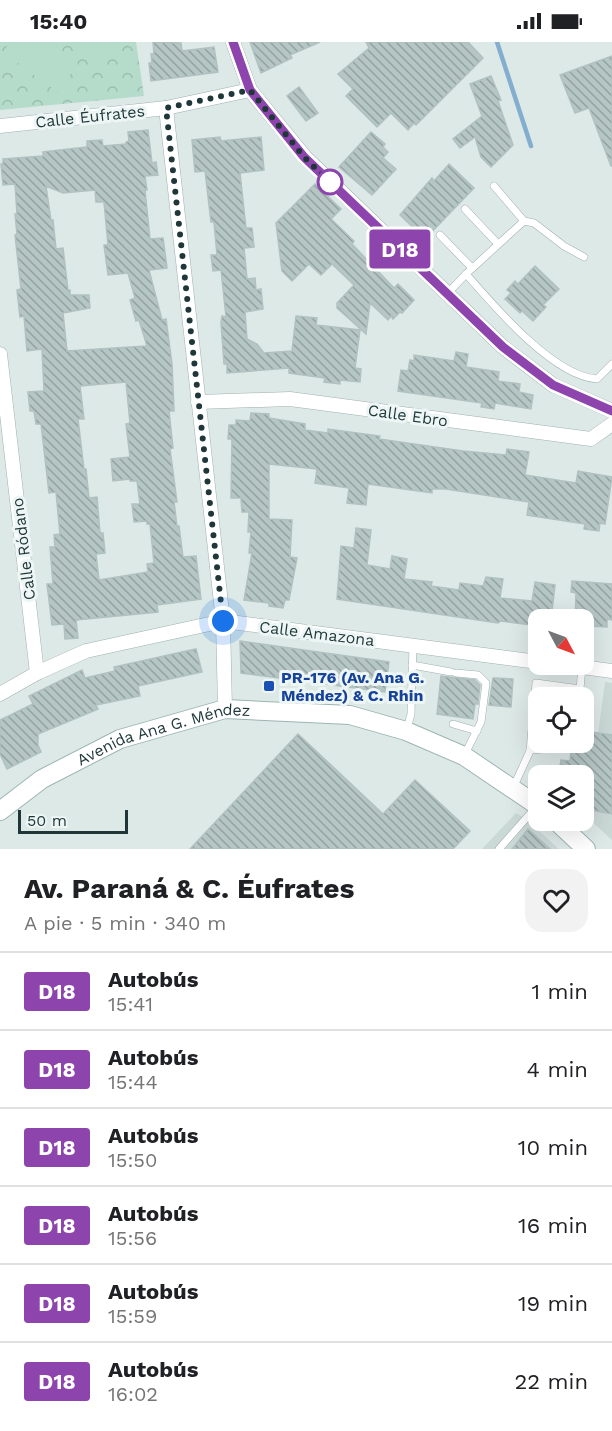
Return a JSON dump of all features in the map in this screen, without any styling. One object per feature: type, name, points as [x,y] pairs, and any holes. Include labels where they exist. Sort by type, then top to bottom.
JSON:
[{"type":"main road","name":"Avenida Ana G. Méndez","points":[[0,811],[42,779],[120,738],[225,709],[350,715],[406,731],[464,756],[528,798]]},
{"type":"main road","points":[[567,831],[586,849]]},
{"type":"street","points":[[233,42],[250,90],[304,157],[503,347],[553,385],[612,411]]},
{"type":"street","name":"Calle Éufrates","points":[[0,126],[166,108],[250,90]]},
{"type":"street","points":[[166,108],[223,621],[225,709]]},
{"type":"street","name":"Calle Ródano","points":[[0,354],[37,673]]},
{"type":"street","name":"Calle Ebro","points":[[198,402],[290,399],[591,440],[612,424]]},
{"type":"street","name":"Calle Amazona","points":[[0,694],[37,673],[86,651],[223,621],[528,661]]},
{"type":"street","points":[[594,669],[612,671]]},
{"type":"lane","points":[[494,186],[524,220],[534,223],[564,246],[584,257]]},
{"type":"lane","points":[[465,209],[498,244]]},
{"type":"lane","points":[[447,294],[524,220]]},
{"type":"lane","points":[[440,235],[472,268]]},
{"type":"lane","points":[[466,274],[538,350],[557,363],[588,378],[597,379],[612,364]]},
{"type":"lane","points":[[406,731],[411,714],[413,645]]},
{"type":"lane","points":[[412,664],[478,675],[486,683],[481,722],[464,756]]},
{"type":"lane","points":[[536,687],[536,683],[565,687]]},
{"type":"lane","points":[[453,724],[477,731]]},
{"type":"lane","points":[[513,788],[529,753]]},
{"type":"lane","points":[[499,849],[528,816]]},
{"type":"shaded area","points":[[605,682],[612,683],[612,840],[594,823],[594,765]]},
{"type":"shaded area","points":[[516,813],[528,821],[528,831],[539,831],[559,849],[482,849]]},
{"type":"green space","points":[[0,42],[136,42],[144,96],[0,110]]},
{"type":"green space","points":[[10,42],[48,42],[78,64],[57,92],[3,52]]},
{"type":"green space","points":[[71,42],[113,42],[99,62]]},
{"type":"building","points":[[153,42],[181,43],[182,51],[214,47],[218,72],[151,81],[149,63],[152,63],[151,54],[154,54]]},
{"type":"building","points":[[250,42],[320,42],[290,55],[292,58],[261,73]]},
{"type":"building","points":[[366,42],[468,42],[483,58],[416,125],[414,123],[408,130],[391,113],[377,127],[346,96],[353,89],[338,74],[369,48]]},
{"type":"building","points":[[612,56],[611,166],[589,108],[575,113],[560,75]]},
{"type":"building","points":[[491,76],[501,100],[498,101],[513,145],[491,167],[481,157],[475,137],[460,148],[453,139],[482,116],[470,84]]},
{"type":"building","points":[[299,87],[318,113],[306,121],[287,96]]},
{"type":"building","points":[[148,130],[152,163],[156,162],[158,175],[145,176],[150,239],[163,238],[167,268],[149,270],[162,320],[166,319],[172,364],[174,411],[169,411],[173,448],[170,449],[177,502],[174,502],[177,526],[179,526],[183,557],[196,556],[201,599],[157,605],[158,612],[76,620],[78,638],[65,639],[64,624],[52,625],[47,584],[53,584],[50,547],[55,547],[54,535],[60,534],[56,492],[49,493],[41,424],[36,424],[34,411],[30,411],[28,392],[44,391],[42,349],[27,351],[24,316],[20,317],[17,290],[21,289],[15,235],[17,234],[15,214],[17,214],[15,184],[3,185],[1,164],[3,164],[3,159],[43,156],[43,152],[87,147],[87,141],[102,140],[103,146],[126,144],[129,141],[128,132]],"holes":[[[46,186],[63,193],[95,190],[96,202],[104,202],[108,245],[104,245],[108,275],[128,273],[135,298],[130,300],[147,346],[67,351],[63,313],[90,308],[89,295],[70,295],[70,290],[68,290],[63,248],[56,249]],[[126,382],[130,423],[126,424],[130,457],[111,459],[113,481],[130,479],[130,481],[137,481],[140,504],[132,504],[134,522],[147,521],[147,524],[150,524],[154,563],[147,564],[148,572],[99,580],[96,554],[105,553],[103,533],[100,533],[97,497],[89,498],[86,469],[84,469],[78,419],[84,419],[80,386]]]},
{"type":"building","points":[[371,132],[385,144],[383,147],[388,152],[383,158],[396,169],[372,195],[339,167]]},
{"type":"building","points":[[220,137],[221,141],[261,137],[264,170],[240,173],[246,228],[252,228],[254,247],[244,248],[247,279],[255,278],[256,290],[261,289],[263,309],[245,312],[247,339],[257,344],[264,353],[292,351],[296,316],[317,318],[316,325],[360,330],[355,368],[361,369],[360,382],[340,380],[340,384],[324,382],[325,378],[289,373],[289,368],[227,373],[227,364],[224,364],[221,323],[222,316],[226,317],[221,270],[213,271],[211,255],[217,255],[214,222],[211,222],[205,171],[195,172],[192,140]]},
{"type":"building","points":[[449,164],[474,188],[425,239],[400,215],[432,178],[434,181]]},
{"type":"building","points":[[315,184],[341,209],[331,219],[354,241],[352,244],[394,288],[398,284],[414,300],[402,313],[400,312],[393,319],[391,316],[388,320],[370,303],[366,334],[337,308],[337,303],[354,285],[332,264],[321,275],[309,264],[292,281],[282,271],[276,223]]},
{"type":"building","points":[[535,266],[559,289],[543,305],[546,307],[533,321],[505,299],[511,293],[507,290],[515,281],[518,284]]},
{"type":"building","points":[[456,352],[468,354],[466,367],[499,372],[498,381],[520,384],[519,392],[533,395],[531,409],[495,403],[494,409],[481,407],[482,403],[398,391],[401,370],[408,371],[410,360],[414,361],[414,355],[454,361]]},
{"type":"building","points":[[251,413],[269,414],[269,418],[305,424],[305,430],[328,433],[328,429],[463,451],[506,455],[507,449],[529,452],[525,475],[576,483],[578,471],[612,477],[605,524],[600,523],[599,531],[584,529],[585,524],[527,515],[529,502],[446,489],[432,489],[432,493],[368,484],[366,505],[347,503],[349,488],[315,483],[317,469],[269,464],[269,519],[292,520],[290,557],[297,558],[289,600],[285,600],[283,608],[269,606],[269,603],[244,600],[252,553],[249,553],[251,532],[248,532],[249,512],[242,512],[241,498],[231,498],[232,439],[228,439],[229,425],[236,425],[236,420],[250,421]]},
{"type":"building","points":[[356,528],[371,530],[367,565],[390,569],[392,556],[407,559],[404,579],[432,582],[431,586],[459,590],[460,583],[483,586],[486,577],[503,579],[500,598],[532,601],[535,582],[555,585],[552,609],[528,609],[528,625],[501,621],[498,623],[337,599],[341,546],[354,548]]},
{"type":"building","points":[[572,581],[612,584],[612,620],[607,619],[607,627],[594,626],[594,609],[575,609],[576,593],[571,592]]},
{"type":"building","points":[[240,641],[389,662],[385,692],[241,673]]},
{"type":"building","points":[[196,649],[202,672],[138,686],[140,696],[96,705],[98,709],[38,734],[38,745],[41,752],[7,769],[0,754],[0,720],[33,704],[29,696],[82,670],[85,678],[115,671],[114,667]]},
{"type":"building","points":[[441,676],[475,680],[480,685],[478,704],[475,704],[473,719],[437,714]]},
{"type":"building","points":[[493,678],[513,679],[511,707],[489,705]]},
{"type":"building","points":[[594,732],[612,735],[612,814],[594,811],[594,765],[560,765],[561,760],[570,761],[571,753],[594,753]]},
{"type":"building","points":[[298,734],[383,814],[415,780],[470,831],[453,849],[190,849]]},
{"type":"building","points":[[528,829],[550,849],[512,849]]},
{"type":"waterway","points":[[497,42],[531,146]]},
{"type":"bus line","name":"D18","points":[[233,42],[250,90],[304,157],[503,347],[553,385],[612,411]]},
{"type":"place","name":"PR-176 (Av. Ana G. Méndez) & C. Rhin","points":[[269,686]]},
{"type":"route","points":[[223,621],[166,108],[250,90],[304,157],[336,188],[330,182]]}]
